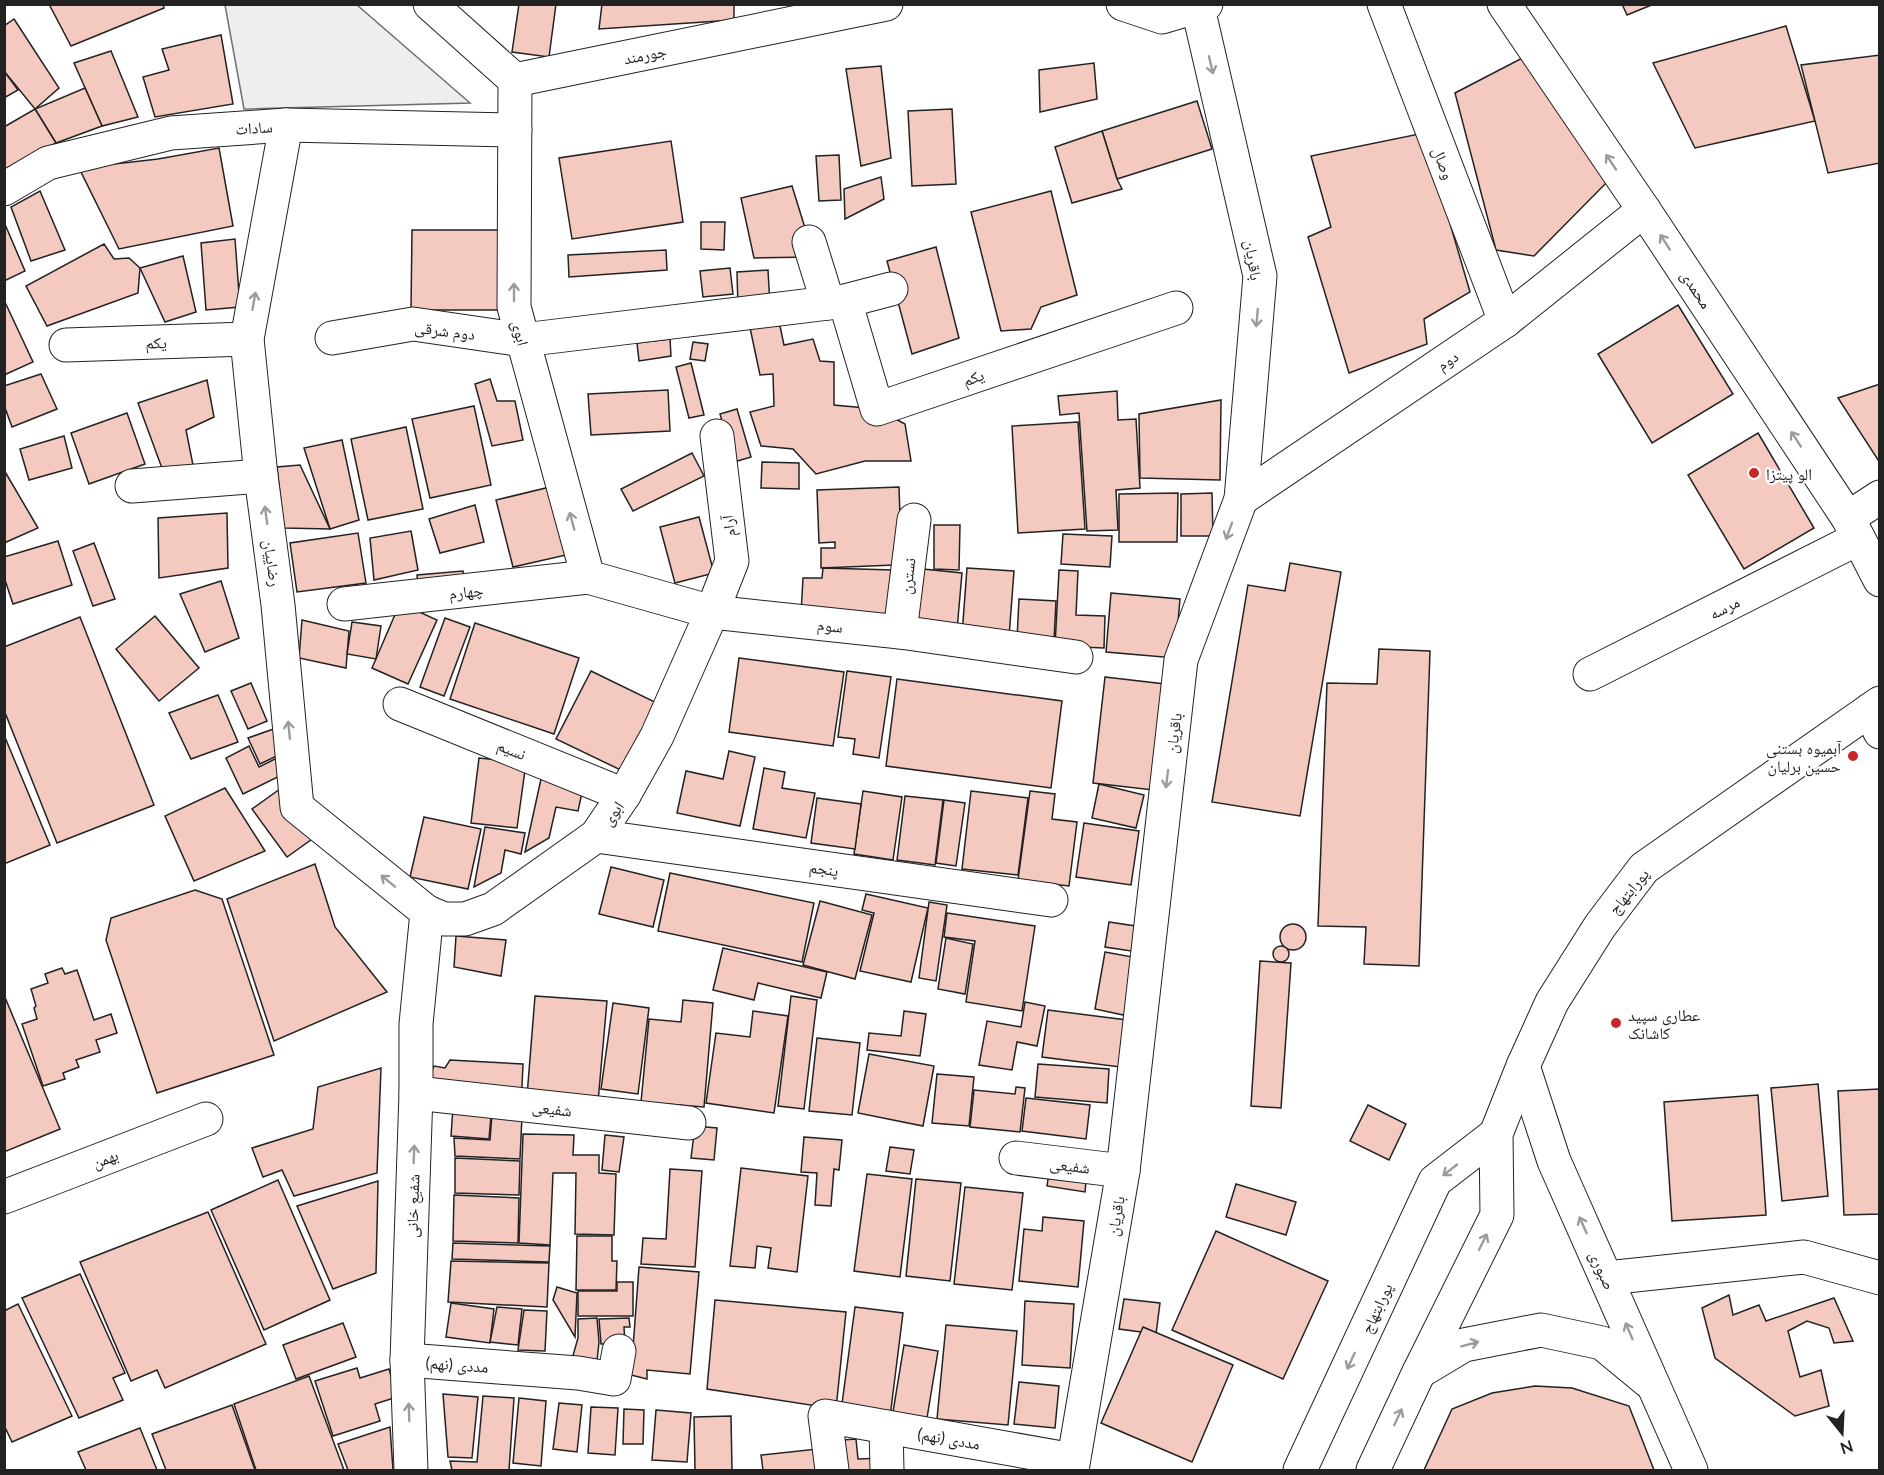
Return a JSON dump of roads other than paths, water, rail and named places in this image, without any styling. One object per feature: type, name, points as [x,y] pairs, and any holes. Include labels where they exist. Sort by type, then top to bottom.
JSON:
[{"type":"street","points":[[430,4],[515,80]]},
{"type":"street","name":"جورمند","points":[[515,80],[886,4]]},
{"type":"street","points":[[1123,4],[1162,17],[1202,6]]},
{"type":"street","name":"وصال","points":[[1384,4],[1505,321]]},
{"type":"street","name":"محمدی","points":[[1504,4],[1644,210],[1853,529],[1880,580]]},
{"type":"street","name":"باقریان","points":[[1072,1465],[1123,1172],[1181,660],[1241,499],[1260,276],[1202,6]]},
{"type":"street","name":"ابوی","points":[[515,80],[514,307],[588,577]]},
{"type":"street","name":"سادات","points":[[4,189],[48,163],[171,133],[286,125],[515,130]]},
{"type":"street","name":"رضاییان","points":[[286,125],[246,339],[278,605],[297,807],[425,927]]},
{"type":"street","name":"دوم","points":[[1241,499],[1505,321],[1644,210]]},
{"type":"street","points":[[808,242],[837,302]]},
{"type":"street","points":[[523,340],[837,302],[891,289]]},
{"type":"street","name":"یکم","points":[[837,302],[877,409],[1176,308]]},
{"type":"street","name":"دوم شرقی","points":[[332,338],[413,324],[523,340]]},
{"type":"street","name":"یکم","points":[[66,345],[246,339]]},
{"type":"street","name":"آرام","points":[[712,612],[732,561],[717,436]]},
{"type":"street","points":[[132,486],[261,476]]},
{"type":"street","name":"مرسه","points":[[1590,674],[1853,529],[1880,497]]},
{"type":"street","name":"نسترن","points":[[900,632],[914,520]]},
{"type":"street","name":"چهارم","points":[[344,604],[588,577]]},
{"type":"street","name":"سوم","points":[[588,577],[712,612],[900,632],[1076,657]]},
{"type":"street","name":"ابوی","points":[[425,927],[444,919],[465,920],[493,909],[596,836],[624,795],[657,736],[712,612]]},
{"type":"street","name":"نسیم","points":[[400,704],[624,795]]},
{"type":"street","name":"پورابتهاج","points":[[1373,1470],[1497,1215],[1496,1134],[1523,1066],[1552,1002],[1600,926],[1644,868],[1876,715]]},
{"type":"street","name":"پنجم","points":[[596,836],[1051,900]]},
{"type":"street","name":"شفیع خانی","points":[[411,1470],[407,1360],[416,1093],[416,1024],[425,927]]},
{"type":"street","name":"صبوری","points":[[1523,1066],[1554,1161],[1691,1470]]},
{"type":"street","name":"شفیعی","points":[[416,1093],[689,1123]]},
{"type":"street","name":"بهمن","points":[[4,1197],[206,1119]]},
{"type":"street","name":"پورابتهاج","points":[[1300,1470],[1435,1181],[1496,1134]]},
{"type":"street","name":"شفیعی","points":[[1016,1158],[1123,1172]]},
{"type":"street","points":[[1606,1278],[1804,1257],[1880,1278]]},
{"type":"street","points":[[1419,1372],[1464,1345],[1541,1330],[1602,1343],[1652,1384]]},
{"type":"street","name":"مددی (نهم)","points":[[407,1360],[578,1373],[616,1365]]},
{"type":"street","name":"مددی (نهم)","points":[[832,1470],[825,1416],[1072,1465]]},
{"type":"street","points":[[886,1427],[887,1470]]},
{"type":"place","name":"الو پیتزا","points":[[1754,473]]},
{"type":"place","name":"آبمیوه بستنی حسین برلیان","points":[[1853,756]]},
{"type":"place","name":"عطاری سپید کاشانک","points":[[1616,1023]]}]
